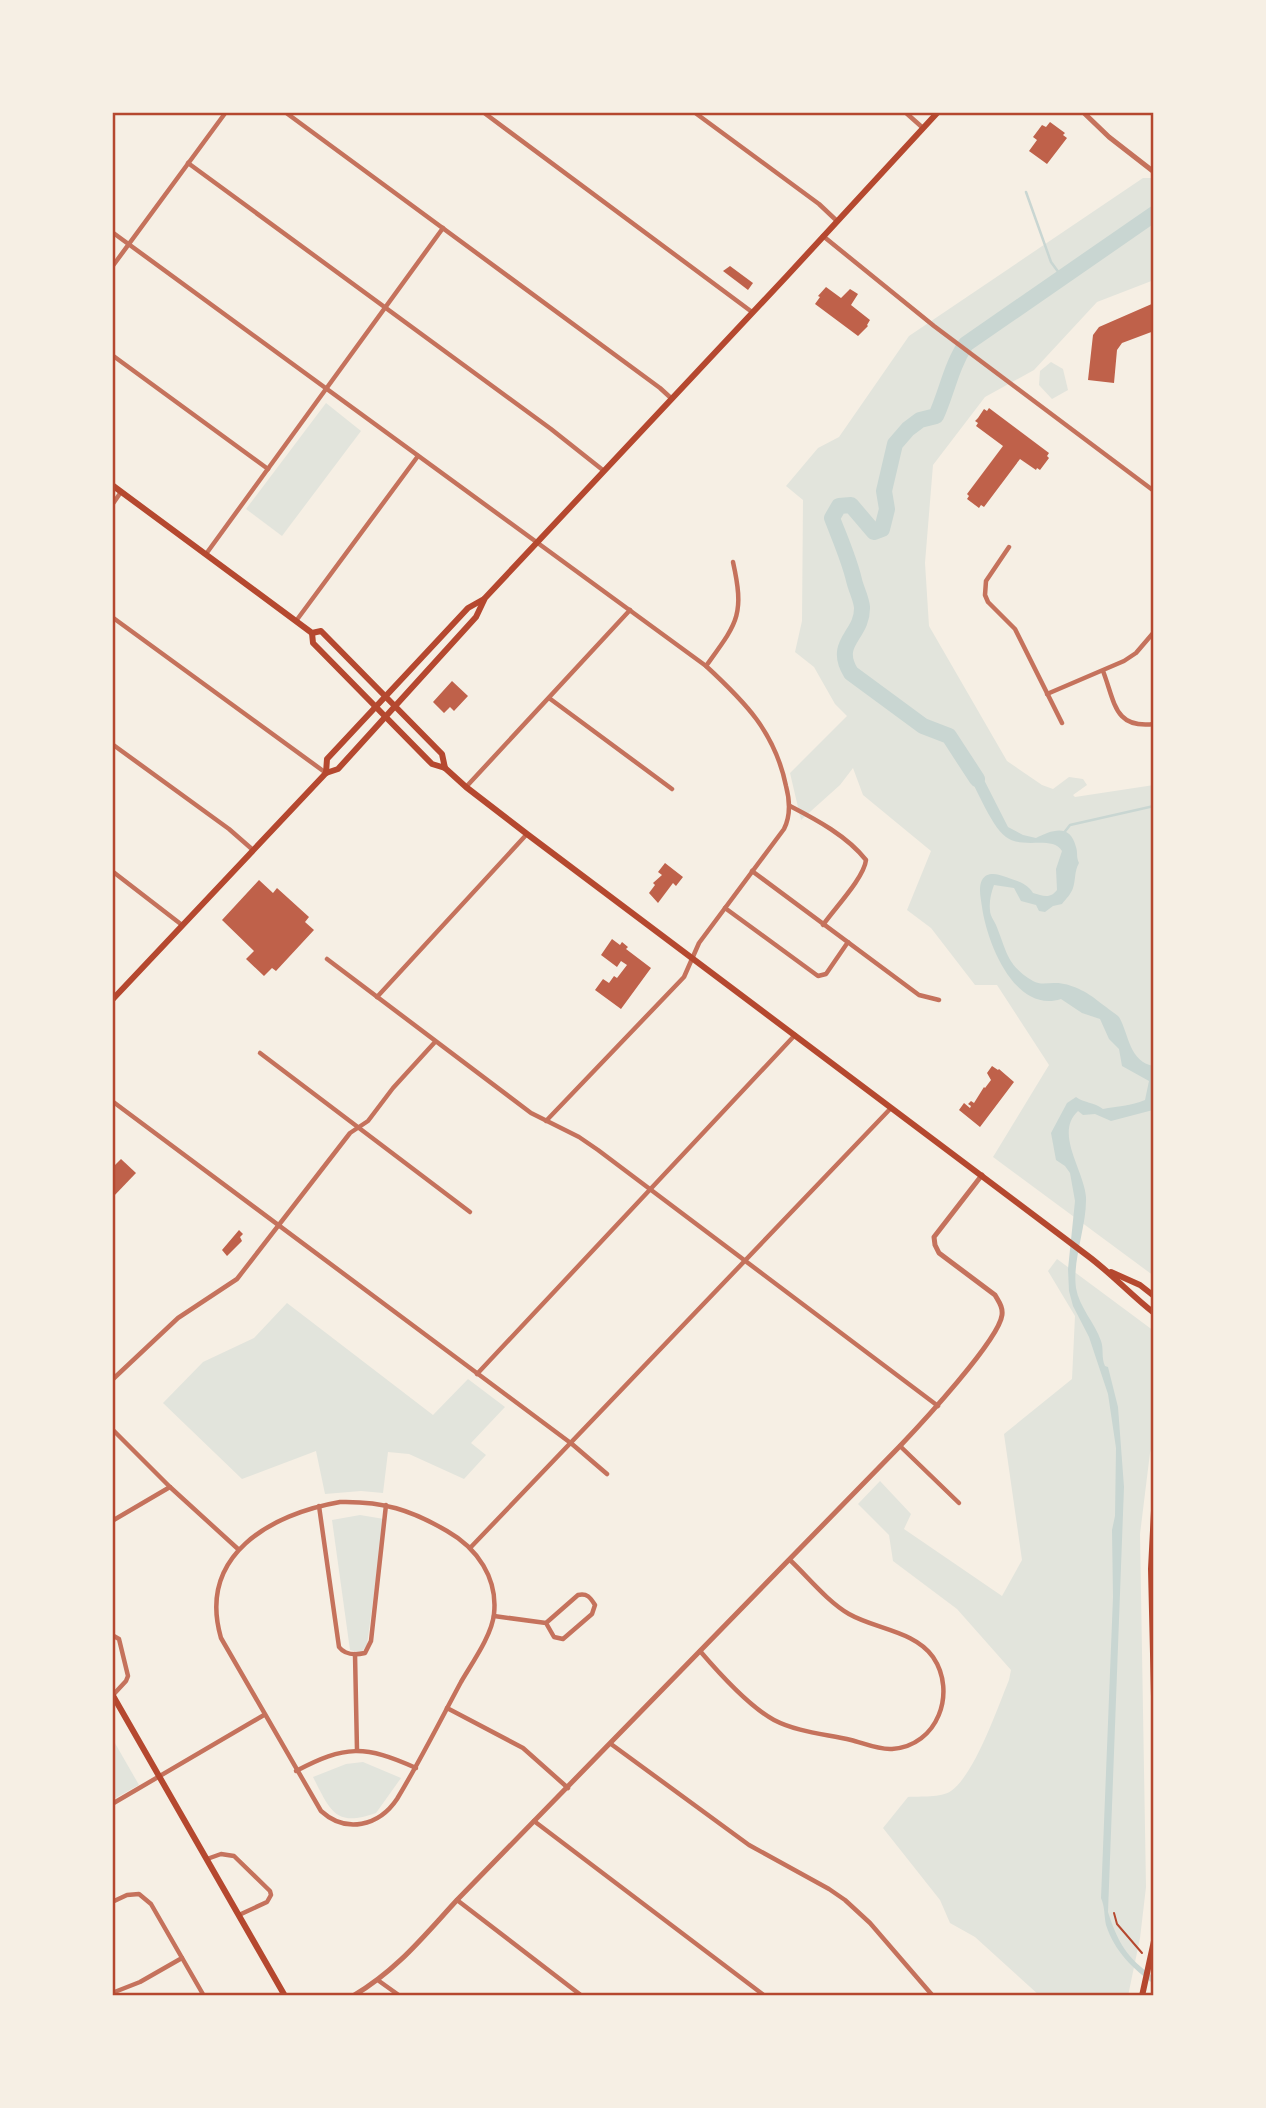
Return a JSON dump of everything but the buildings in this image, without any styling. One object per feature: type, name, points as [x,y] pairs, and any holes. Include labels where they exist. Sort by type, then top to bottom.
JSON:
[{"type":"main road","points":[[326,773],[327,759],[375,707],[468,608],[485,598],[538,543],[938,112]]},
{"type":"main road","points":[[112,485],[312,633],[313,643],[432,764],[445,768],[527,834],[982,1175],[1106,1270],[1131,1296],[1154,1313]]},
{"type":"main road","points":[[112,1000],[326,773],[338,769],[396,707],[476,617],[485,598]]},
{"type":"main road","points":[[312,633],[321,631],[386,696],[442,754],[445,768]]},
{"type":"main road","points":[[1106,1270],[1140,1285],[1154,1296]]},
{"type":"main road","points":[[1154,1511],[1151,1569],[1154,1696]]},
{"type":"main road","points":[[112,1695],[285,1996]]},
{"type":"main road","points":[[1143,1993],[1154,1941]]},
{"type":"street","points":[[112,267],[226,112]]},
{"type":"street","points":[[285,112],[672,399]]},
{"type":"street","points":[[483,112],[752,312]]},
{"type":"street","points":[[694,112],[819,204],[837,221]]},
{"type":"street","points":[[905,112],[923,128]]},
{"type":"street","points":[[1083,112],[1109,137],[1154,172]]},
{"type":"street","points":[[188,163],[551,429],[604,471]]},
{"type":"street","points":[[206,554],[443,229]]},
{"type":"street","points":[[112,232],[706,666],[730,688],[772,739],[780,761],[789,806],[788,821],[784,829],[699,943],[684,977],[546,1121]]},
{"type":"street","points":[[823,236],[934,326],[1154,491]]},
{"type":"street","points":[[112,355],[268,469]]},
{"type":"street","points":[[296,621],[418,456]]},
{"type":"street","points":[[112,505],[121,492]]},
{"type":"street","points":[[1009,547],[986,581],[985,595],[988,602],[1015,629],[1062,723]]},
{"type":"street","points":[[706,666],[734,626],[739,602],[733,562]]},
{"type":"street","points":[[466,787],[630,610]]},
{"type":"street","points":[[112,617],[326,773]]},
{"type":"street","points":[[1047,694],[1103,671],[1136,653],[1154,632]]},
{"type":"street","points":[[1103,671],[1119,714],[1126,722],[1139,726],[1154,724]]},
{"type":"street","points":[[549,698],[672,789]]},
{"type":"street","points":[[112,744],[229,829],[253,850]]},
{"type":"street","points":[[789,806],[814,818],[841,837],[866,860],[866,866],[823,925]]},
{"type":"street","points":[[377,997],[527,834]]},
{"type":"street","points":[[112,871],[182,925]]},
{"type":"street","points":[[752,872],[919,995],[939,1000]]},
{"type":"street","points":[[725,908],[818,976],[826,974],[848,942]]},
{"type":"street","points":[[327,959],[531,1113],[579,1137],[938,1406]]},
{"type":"street","points":[[477,1374],[795,1035]]},
{"type":"street","points":[[112,1380],[178,1318],[237,1279],[350,1133],[368,1121],[393,1088],[436,1042]]},
{"type":"street","points":[[260,1054],[470,1212]]},
{"type":"street","points":[[112,1101],[572,1444],[607,1474]]},
{"type":"street","points":[[471,1547],[892,1108]]},
{"type":"street","points":[[353,1996],[379,1981],[405,1957],[457,1900],[938,1406],[996,1330],[1003,1313],[995,1296],[946,1259],[935,1245],[934,1237],[940,1228],[982,1175]]},
{"type":"street","points":[[112,1429],[170,1488],[238,1549]]},
{"type":"street","points":[[900,1446],[958,1503]]},
{"type":"street","points":[[112,1521],[170,1488]]},
{"type":"street","points":[[363,1502],[402,1509],[457,1536],[471,1547],[485,1565],[490,1578],[494,1616],[480,1647],[416,1768],[390,1810],[372,1821],[353,1826],[335,1822],[321,1811],[221,1638],[217,1621],[222,1581],[238,1549],[274,1522],[319,1506],[363,1502]]},
{"type":"street","points":[[319,1506],[339,1647],[345,1653],[355,1654],[365,1653],[371,1641],[386,1505]]},
{"type":"street","points":[[700,1651],[726,1680],[764,1714],[792,1727],[891,1749],[911,1744],[933,1726],[939,1717],[944,1698],[934,1658],[924,1646],[846,1612],[790,1560]]},
{"type":"street","points":[[494,1616],[546,1623],[578,1595],[590,1597],[595,1605],[592,1614],[563,1639],[554,1637],[546,1623]]},
{"type":"street","points":[[112,1635],[120,1639],[128,1676],[127,1681],[112,1695]]},
{"type":"street","points":[[355,1654],[358,1750]]},
{"type":"street","points":[[447,1708],[523,1748],[568,1788]]},
{"type":"street","points":[[112,1804],[264,1715]]},
{"type":"street","points":[[611,1744],[749,1845],[845,1900],[870,1923],[933,1996]]},
{"type":"street","points":[[296,1770],[336,1753],[358,1750],[398,1759],[416,1768]]},
{"type":"street","points":[[534,1821],[765,1996]]},
{"type":"street","points":[[207,1859],[222,1854],[234,1856],[270,1891],[267,1902],[239,1916]]},
{"type":"street","points":[[112,1902],[127,1895],[139,1894],[150,1904],[204,1996]]},
{"type":"street","points":[[457,1900],[582,1996]]},
{"type":"street","points":[[112,1993],[140,1982],[182,1958]]},
{"type":"street","points":[[379,1981],[400,1996]]},
{"type":"path","points":[[1114,1913],[1116,1924],[1149,1958]]},
{"type":"shaded area","points":[[1143,178],[1154,178],[1154,280],[1097,302],[1034,370],[985,397],[933,465],[925,563],[929,626],[1007,761],[1042,785],[1053,789],[1069,777],[1083,779],[1087,785],[1073,795],[1075,797],[1154,785],[1154,1276],[993,1157],[1049,1065],[997,985],[975,985],[931,928],[907,910],[931,851],[863,795],[853,768],[840,785],[801,820],[790,773],[847,716],[835,704],[814,667],[795,652],[802,621],[803,500],[786,486],[818,448],[839,437],[909,336]]},
{"type":"shaded area","points":[[1051,362],[1063,369],[1068,390],[1052,399],[1039,385],[1040,371]]},
{"type":"shaded area","points":[[326,403],[361,431],[282,536],[246,509]]},
{"type":"shaded area","points":[[971,759],[1008,827],[1036,838],[1054,831],[1065,831],[1073,839],[1077,849],[1079,863],[1072,890],[1062,904],[1045,912],[1039,911],[1036,905],[1021,901],[1014,888],[994,885],[990,912],[1012,963],[1033,981],[1065,984],[1094,998],[1119,1017],[1139,1059],[1154,1066],[1153,1110],[1111,1121],[1095,1114],[1083,1115],[1078,1111],[1071,1120],[1069,1141],[1086,1197],[1076,1266],[1076,1288],[1080,1302],[1101,1341],[1104,1363],[1108,1367],[1118,1407],[1124,1487],[1108,1912],[1125,1949],[1154,1977],[1154,1984],[1132,1966],[1114,1943],[1106,1925],[1101,1898],[1116,1448],[1108,1394],[1089,1337],[1073,1306],[1069,1291],[1068,1269],[1075,1201],[1070,1173],[1056,1160],[1051,1133],[1067,1103],[1076,1097],[1103,1109],[1129,1105],[1145,1100],[1149,1081],[1122,1066],[1119,1049],[1109,1039],[1100,1019],[1082,1013],[1061,999],[1045,1001],[1030,996],[1017,986],[997,956],[985,922],[980,893],[982,880],[990,874],[1000,875],[1021,883],[1033,893],[1049,896],[1057,890],[1056,869],[1062,851],[1051,844],[1013,841],[1000,831],[962,765]]},
{"type":"shaded area","points":[[1057,1259],[1154,1331],[1154,1438],[1140,1534],[1146,1887],[1140,1938],[1128,1996],[1040,1996],[975,1937],[950,1923],[940,1900],[883,1828],[908,1797],[942,1795],[960,1783],[977,1756],[1011,1670],[957,1609],[893,1561],[889,1535],[858,1504],[880,1481],[911,1514],[904,1529],[1002,1596],[1022,1560],[1004,1434],[1072,1379],[1075,1316],[1048,1271]]},
{"type":"shaded area","points":[[287,1303],[433,1415],[468,1379],[505,1407],[471,1443],[486,1455],[464,1479],[409,1454],[388,1452],[383,1493],[361,1491],[325,1494],[316,1451],[242,1479],[163,1403],[203,1362],[254,1338]]},
{"type":"shaded area","points":[[360,1515],[384,1519],[367,1645],[361,1653],[350,1650],[332,1520]]},
{"type":"shaded area","points":[[112,1738],[139,1785],[112,1800]]},
{"type":"shaded area","points":[[363,1762],[401,1778],[376,1813],[362,1817],[343,1817],[324,1799],[313,1777],[346,1764]]},
{"type":"waterway","points":[[1026,192],[1051,262],[1062,277]]},
{"type":"waterway","points":[[977,779],[949,736],[923,726],[851,673],[846,662],[846,646],[858,625],[862,607],[850,564],[832,518],[839,506],[851,505],[874,532],[882,529],[887,509],[884,491],[895,444],[920,420],[936,416],[966,344],[1154,214]]},
{"type":"waterway","points":[[1063,834],[1070,825],[1154,806]]}]
